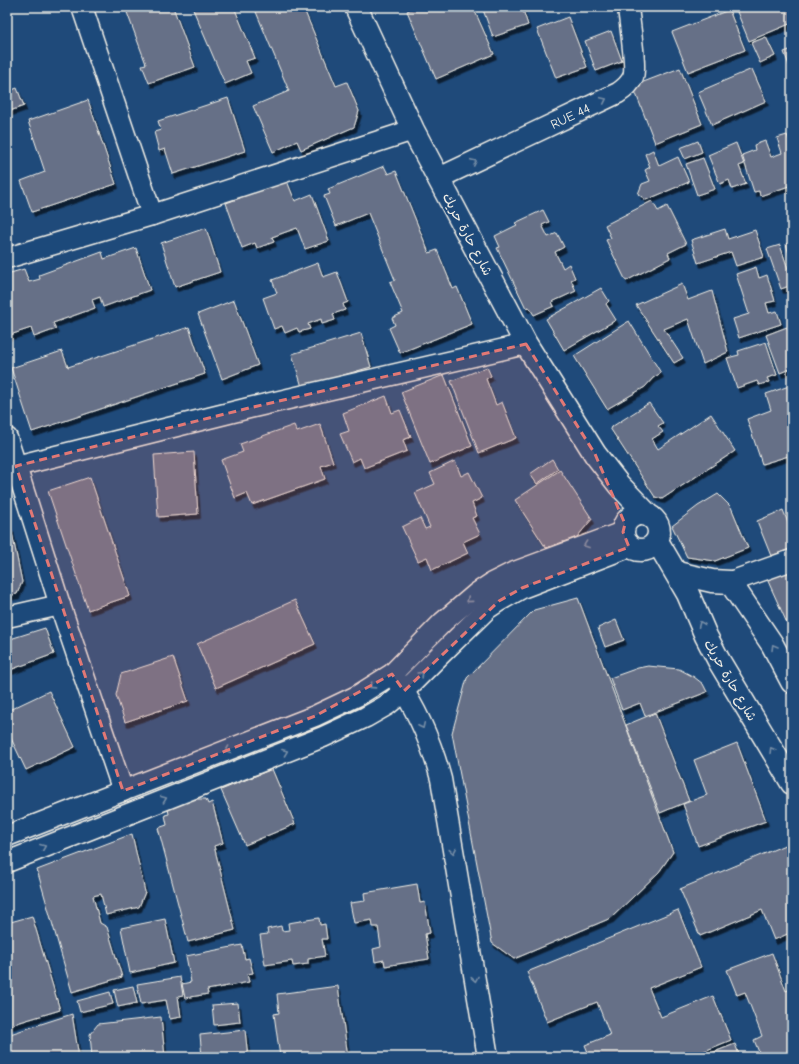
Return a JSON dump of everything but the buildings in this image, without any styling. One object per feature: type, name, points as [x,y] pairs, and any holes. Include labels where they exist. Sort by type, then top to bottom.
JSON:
[{"type":"street","points":[[82,7],[152,215]]},
{"type":"street","name":"شارع حارة حريك","points":[[356,7],[413,130],[526,344],[595,454],[619,485],[646,514]]},
{"type":"street","name":"RUE 44","points":[[439,178],[618,93],[627,86],[634,76],[634,61],[628,7]]},
{"type":"street","points":[[7,258],[152,215],[413,130]]},
{"type":"street","points":[[16,466],[249,408],[526,344]]},
{"type":"street","points":[[7,438],[60,605],[123,791]]},
{"type":"street","name":"شارع حارة حريك","points":[[595,454],[626,534]]},
{"type":"street","points":[[640,514],[646,514],[653,518],[658,525],[660,533],[653,547],[645,550],[637,550],[626,534],[628,519],[640,514]]},
{"type":"street","points":[[7,836],[316,716],[357,696],[392,674],[443,622],[477,593],[492,583],[512,573],[626,534]]},
{"type":"street","points":[[7,862],[323,737],[377,711],[404,691],[487,609],[522,588],[626,534]]},
{"type":"street","name":"شارع حارة حريك","points":[[657,541],[688,594],[706,636],[719,661],[792,783]]},
{"type":"street","points":[[677,574],[712,581],[730,582],[792,560]]},
{"type":"street","points":[[730,582],[772,644],[792,682]]},
{"type":"street","points":[[7,617],[60,605]]},
{"type":"street","points":[[392,674],[404,691],[423,725],[435,755],[441,780],[488,1057]]},
{"type":"highlighted area","points":[[526,344],[595,454],[625,524],[623,532],[629,547],[522,588],[499,601],[404,691],[392,674],[315,716],[123,791],[16,466],[249,408]]}]
